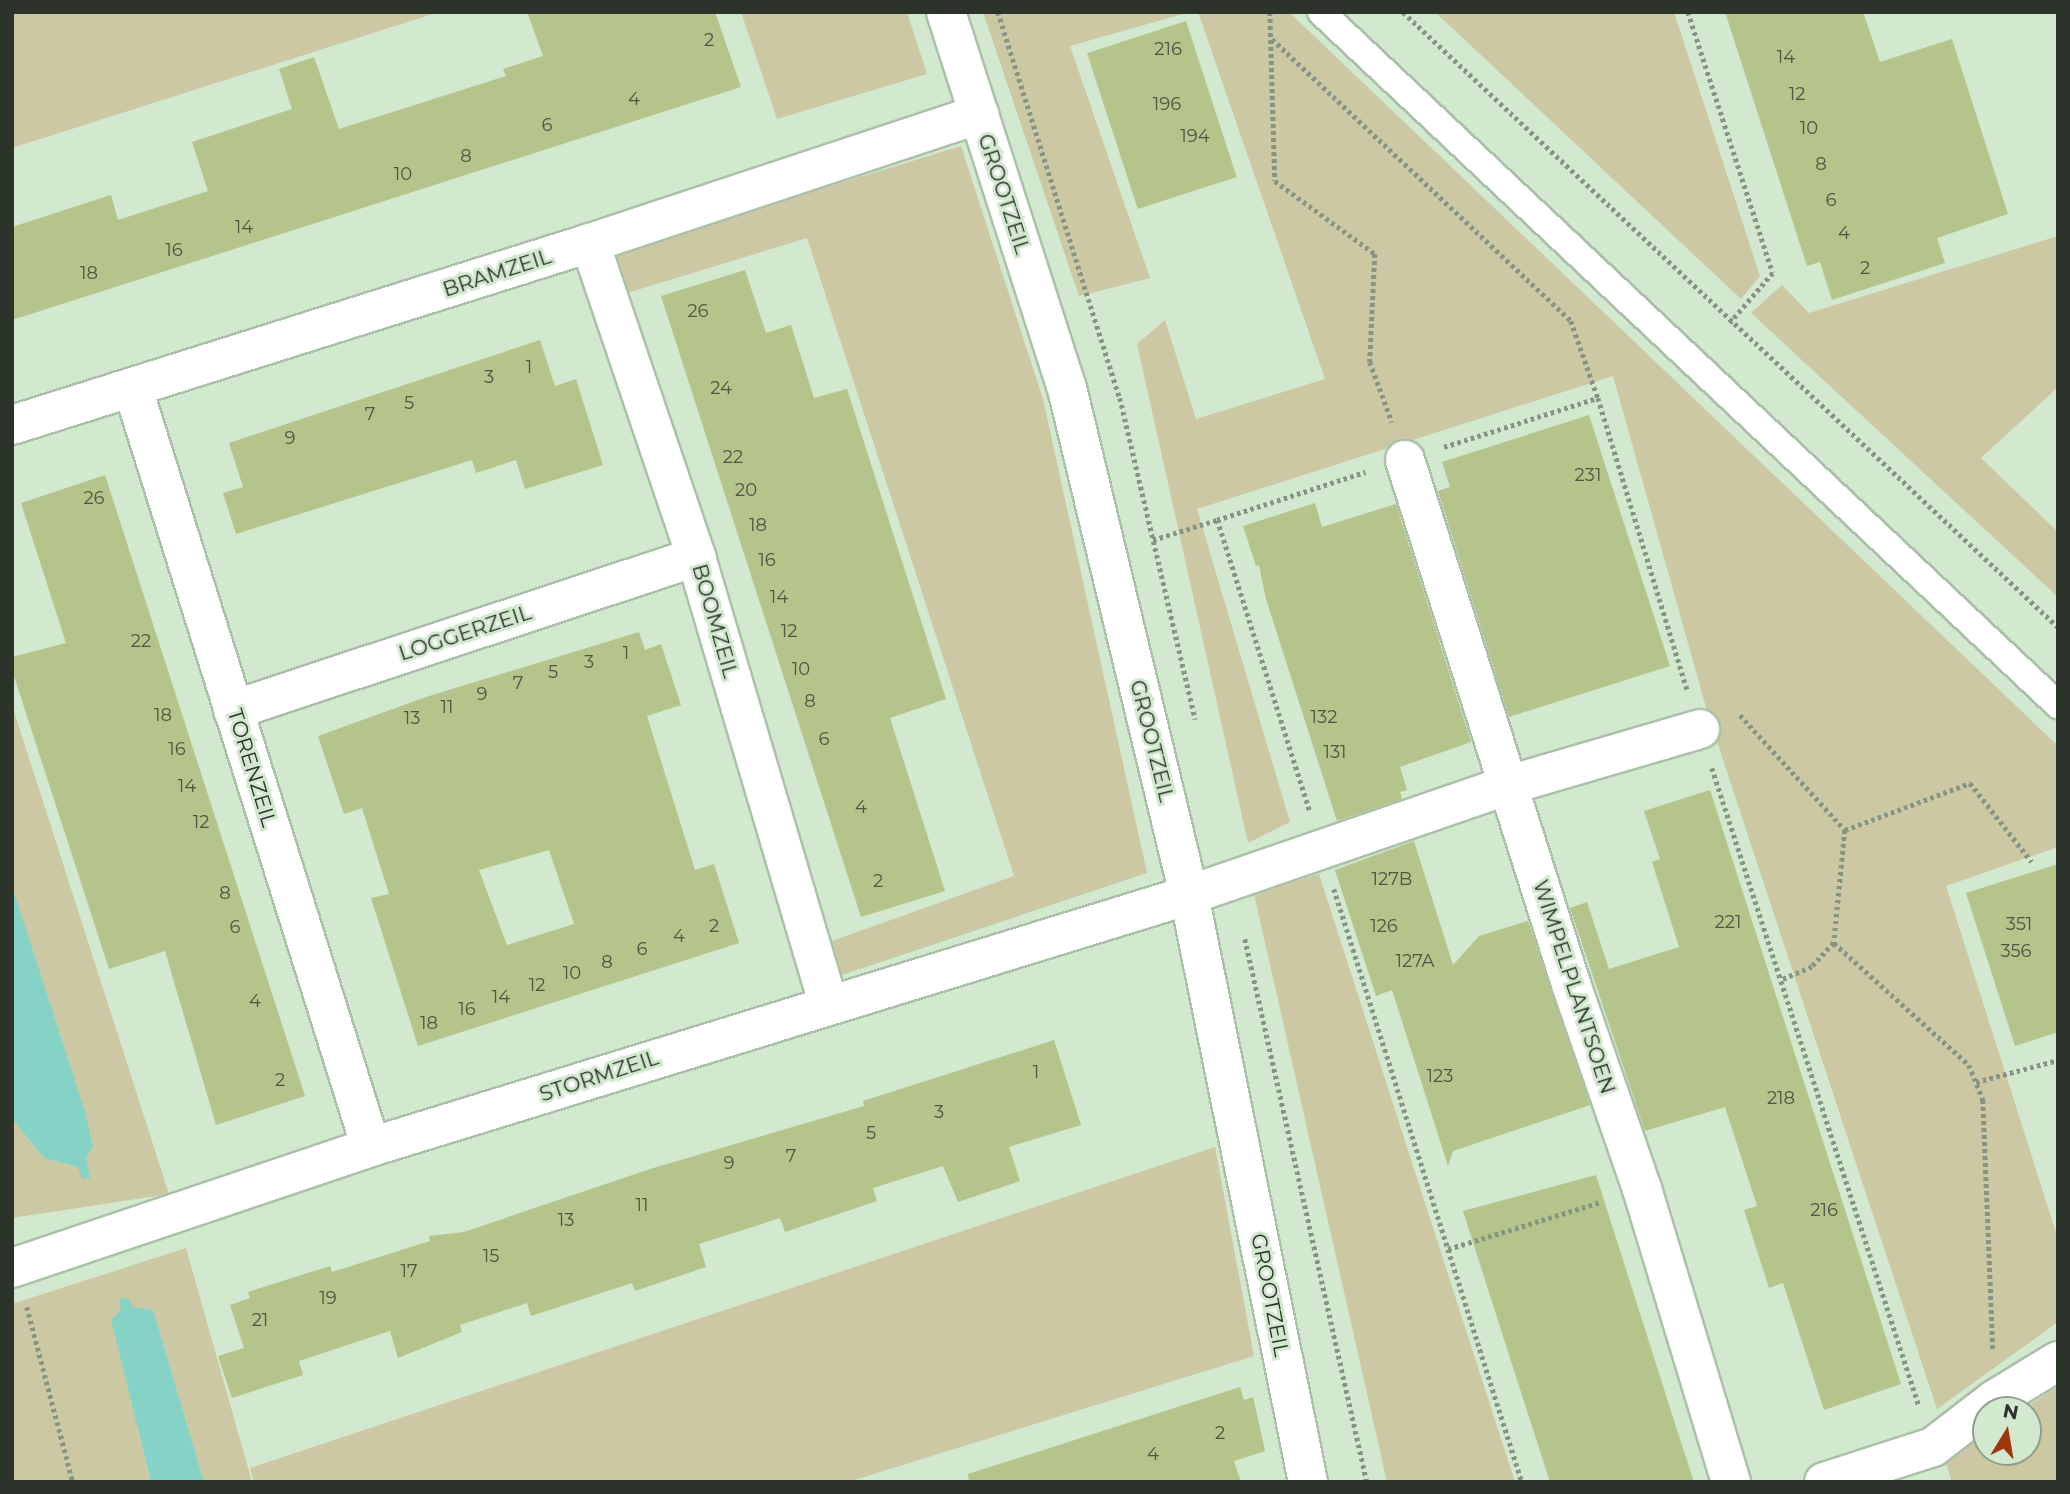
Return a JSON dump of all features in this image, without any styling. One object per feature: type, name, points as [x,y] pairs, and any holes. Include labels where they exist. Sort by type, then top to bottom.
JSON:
[{"type":"street","name":"GROOTZEIL","points":[[946,12],[1067,388],[1189,895],[1308,1482]]},
{"type":"street","name":"BRAMZEIL","points":[[12,425],[590,243],[979,114]]},
{"type":"street","name":"BOOMZEIL","points":[[590,243],[696,557],[828,1003]]},
{"type":"street","name":"TORENZEIL","points":[[133,389],[371,1147]]},
{"type":"street","name":"WIMPELPLANTSOEN","points":[[1405,460],[1571,984],[1642,1189],[1731,1482]]},
{"type":"street","name":"LOGGERZEIL","points":[[233,710],[696,557]]},
{"type":"street","points":[[1189,895],[1509,785],[1700,729]]},
{"type":"street","name":"STORMZEIL","points":[[14,1268],[371,1147],[828,1003],[1189,895]]},
{"type":"street","points":[[2001,1396],[2058,1361]]},
{"type":"street","points":[[1824,1482],[1933,1447],[1972,1417]]},
{"type":"lane","points":[[1321,12],[2058,705]]},
{"type":"path","points":[[1270,12],[1275,181],[1375,254],[1370,362],[1405,460]]},
{"type":"path","points":[[1403,12],[1730,323],[2058,627]]},
{"type":"path","points":[[1688,12],[1773,273],[1730,323]]},
{"type":"path","points":[[1271,39],[1571,321],[1598,398]]},
{"type":"path","points":[[1153,540],[1217,520]]},
{"type":"path","points":[[1700,729],[1742,715],[1845,830],[1834,943],[1811,967],[1782,980]]},
{"type":"path","points":[[1845,830],[1970,783],[2032,862]]},
{"type":"path","points":[[1834,943],[1969,1065],[1976,1082],[1988,1130],[1994,1396]]},
{"type":"path","points":[[1976,1082],[2058,1060]]},
{"type":"path","points":[[1448,1249],[1642,1189]]},
{"type":"path","points":[[14,1268],[73,1482]]},
{"type":"shaded area","points":[[12,12],[439,12],[12,148]]},
{"type":"shaded area","points":[[741,12],[907,12],[927,74],[777,119]]},
{"type":"shaded area","points":[[983,12],[1190,12],[1070,46],[1150,278],[1079,296]]},
{"type":"shaded area","points":[[1198,12],[1289,12],[2058,746],[2058,847],[1946,886],[2058,1239],[2058,1322],[1937,1409],[1707,711],[1613,376],[1197,509],[1290,822],[1248,843],[1137,344],[1165,320],[1196,419],[1325,379]]},
{"type":"shaded area","points":[[1435,12],[1674,12],[1760,276],[1741,299]]},
{"type":"shaded area","points":[[961,146],[1043,399],[1147,873],[842,975],[832,941],[1014,876],[807,238],[624,294],[615,252]]},
{"type":"shaded area","points":[[2058,236],[2058,387],[1981,458],[2058,532],[2058,597],[1751,313],[1782,285],[1809,313]]},
{"type":"shaded area","points":[[12,705],[169,1194],[12,1218],[12,1119],[44,1158],[78,1167],[93,1147],[12,886]]},
{"type":"shaded area","points":[[1319,874],[1515,1482],[1387,1482],[1254,894]]},
{"type":"shaded area","points":[[1215,1147],[1254,1356],[848,1482],[254,1482],[250,1468]]},
{"type":"shaded area","points":[[186,1248],[252,1482],[204,1482],[153,1311],[121,1310],[137,1426],[151,1482],[12,1482],[12,1304]]},
{"type":"shaded area","points":[[2058,1387],[2058,1482],[1952,1482],[1944,1457],[1972,1440],[1972,1466],[2042,1466],[2042,1397]]},
{"type":"water","points":[[12,886],[85,1112],[93,1147],[86,1157],[90,1178],[82,1179],[78,1167],[44,1158],[12,1119]]},
{"type":"water","points":[[128,1298],[133,1307],[153,1310],[204,1482],[151,1482],[111,1320],[121,1310],[119,1299]]},
{"type":"building","points":[[527,12],[715,12],[741,87],[12,320],[12,227],[111,195],[118,220],[208,191],[192,142],[292,109],[279,69],[314,57],[339,129],[506,76],[503,69],[543,56]]},
{"type":"building","points":[[1725,12],[1863,12],[1880,62],[1952,39],[2008,214],[1937,238],[1945,263],[1832,300],[1820,262],[1807,266]]},
{"type":"building","points":[[1186,21],[1237,177],[1138,209],[1087,53]]},
{"type":"building","points":[[745,270],[766,333],[791,325],[814,398],[847,389],[946,699],[890,718],[945,891],[861,917],[661,296]]},
{"type":"building","points":[[540,340],[555,386],[576,379],[603,465],[525,489],[516,460],[476,473],[472,460],[236,534],[223,493],[243,487],[229,443]]},
{"type":"building","points":[[1589,415],[1670,666],[1509,717],[1438,491],[1450,487],[1442,462]]},
{"type":"building","points":[[105,475],[305,1096],[216,1125],[165,951],[109,969],[12,670],[12,657],[66,643],[21,503]]},
{"type":"building","points":[[1315,503],[1322,527],[1396,504],[1471,742],[1400,767],[1407,790],[1400,792],[1402,799],[1337,821],[1266,599],[1259,565],[1256,566],[1243,526]]},
{"type":"building","points":[[639,632],[645,650],[661,644],[681,705],[647,716],[695,870],[714,864],[739,943],[418,1046],[371,898],[389,894],[362,808],[344,814],[318,736],[426,697]],"holes":[[[549,850],[574,924],[507,945],[479,870]]]},
{"type":"building","points":[[1710,790],[1901,1384],[1824,1410],[1783,1283],[1769,1288],[1744,1210],[1757,1206],[1725,1107],[1645,1131],[1570,908],[1587,902],[1609,969],[1679,947],[1652,862],[1660,859],[1644,811]]},
{"type":"building","points":[[1414,841],[1453,965],[1479,936],[1528,921],[1590,1105],[1453,1151],[1448,1166],[1392,990],[1376,996],[1335,870]]},
{"type":"building","points":[[2058,864],[2058,1032],[2015,1046],[1966,893]]},
{"type":"building","points":[[1054,1040],[1081,1125],[1009,1147],[1020,1181],[958,1202],[943,1166],[873,1188],[877,1201],[785,1232],[780,1218],[699,1244],[706,1267],[635,1291],[632,1283],[531,1316],[527,1303],[460,1325],[462,1332],[398,1358],[390,1331],[299,1361],[303,1375],[232,1398],[218,1356],[244,1348],[230,1305],[250,1298],[248,1292],[330,1266],[332,1272],[430,1241],[429,1236],[464,1232],[650,1169],[864,1106],[863,1101]]},
{"type":"building","points":[[1596,1175],[1694,1482],[1550,1482],[1463,1211]]},
{"type":"building","points":[[1240,1387],[1244,1400],[1253,1397],[1265,1451],[1234,1461],[1241,1482],[969,1482],[968,1474]]}]
